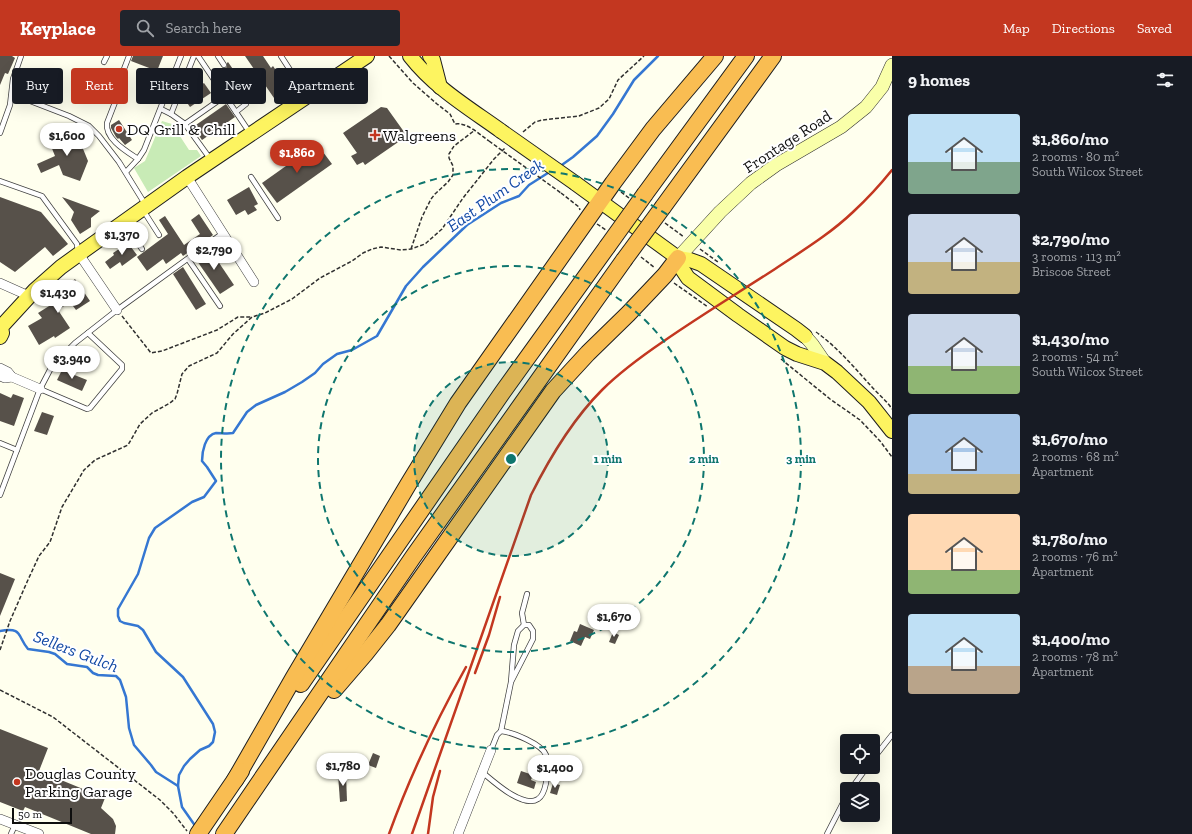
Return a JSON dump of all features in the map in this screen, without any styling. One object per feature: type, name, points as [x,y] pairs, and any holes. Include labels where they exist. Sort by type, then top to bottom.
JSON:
[{"type":"highway","points":[[235,780],[427,452],[458,403],[600,201],[654,130],[715,56]]},
{"type":"highway","points":[[198,834],[502,393],[746,56]]},
{"type":"highway","points":[[224,834],[413,557],[624,260],[773,56]]},
{"type":"highway","points":[[277,757],[388,625],[553,391],[588,353],[638,303],[678,258]]},
{"type":"main road","points":[[349,68],[367,56]]},
{"type":"main road","points":[[410,56],[440,87],[678,258],[682,269],[688,278],[791,352],[825,363]]},
{"type":"main road","points":[[430,56],[433,60],[440,87]]},
{"type":"main road","name":"Frontage Road","points":[[678,258],[720,212],[756,179],[776,165],[841,127],[866,107],[882,87],[892,65]]},
{"type":"main road","points":[[0,330],[29,296],[78,254],[187,177],[296,104]]},
{"type":"main road","points":[[678,258],[684,258],[701,264],[784,320],[805,336],[825,363],[853,386],[869,402],[892,431]]},
{"type":"street","points":[[187,177],[254,282]]},
{"type":"street","points":[[78,254],[117,310]]},
{"type":"street","points":[[0,283],[29,296]]},
{"type":"street","points":[[0,368],[8,372],[12,377],[40,389]]},
{"type":"street","points":[[0,376],[5,378],[12,377]]},
{"type":"street","points":[[458,834],[491,750]]},
{"type":"street","points":[[0,819],[39,834]]},
{"type":"lane","points":[[17,68],[21,56]]},
{"type":"lane","points":[[104,62],[107,56]]},
{"type":"lane","points":[[124,68],[129,56]]},
{"type":"lane","points":[[126,172],[144,150],[181,56]]},
{"type":"lane","points":[[171,114],[194,56]]},
{"type":"lane","points":[[198,56],[211,75]]},
{"type":"lane","points":[[218,56],[224,65]]},
{"type":"lane","points":[[281,56],[289,68]]},
{"type":"lane","points":[[0,132],[10,106],[12,94]]},
{"type":"lane","points":[[38,104],[69,116],[89,126],[99,136],[126,172],[159,235]]},
{"type":"lane","points":[[114,104],[106,127],[108,132],[119,147],[138,159]]},
{"type":"lane","points":[[185,124],[214,104]]},
{"type":"lane","points":[[230,104],[251,134]]},
{"type":"lane","points":[[236,112],[246,104]]},
{"type":"lane","points":[[161,109],[185,124],[211,161]]},
{"type":"lane","points":[[251,177],[278,218]]},
{"type":"lane","points":[[0,181],[42,196],[77,244],[78,254]]},
{"type":"lane","points":[[123,222],[142,249]]},
{"type":"lane","points":[[0,495],[40,389],[51,368],[75,343],[117,310],[223,233]]},
{"type":"lane","points":[[188,259],[220,306]]},
{"type":"lane","points":[[40,389],[87,409],[90,408],[122,369],[122,365],[88,333]]},
{"type":"lane","points":[[0,443],[17,450]]},
{"type":"lane","points":[[524,625],[522,613],[527,594]]},
{"type":"lane","points":[[491,750],[497,735],[501,731],[512,682],[514,645],[518,631],[524,625]]},
{"type":"lane","points":[[512,682],[533,639],[533,631],[529,625],[524,625]]},
{"type":"lane","points":[[482,772],[497,785],[517,798],[529,801],[538,799],[542,794],[548,772],[546,754],[541,748],[529,741],[512,733],[501,731]]},
{"type":"lane","points":[[880,750],[892,735]]},
{"type":"lane","points":[[827,834],[840,809]]},
{"type":"lane","points":[[11,834],[14,825]]},
{"type":"path","points":[[389,56],[413,83],[436,104],[450,114],[455,124],[460,123],[475,130],[562,193]]},
{"type":"path","points":[[519,136],[535,122],[579,116],[599,108],[609,99],[618,80],[644,56]]},
{"type":"path","points":[[411,249],[422,217],[431,199],[453,175],[453,166],[449,158],[451,150],[475,130]]},
{"type":"path","points":[[117,310],[151,353],[162,351],[217,330],[238,318],[252,317],[265,313],[292,299],[320,278],[344,266],[372,249],[380,248],[401,250],[411,249],[425,244],[442,229],[453,210],[494,159],[509,144]]},
{"type":"path","points":[[0,650],[10,621],[39,556],[50,542],[62,507],[84,470],[95,460],[128,445],[140,424],[152,413],[175,399],[182,374],[185,369],[217,353],[233,334],[252,317]]},
{"type":"path","points":[[0,690],[44,712],[64,725],[160,800],[190,834]]},
{"type":"green space","points":[[162,121],[172,124],[189,150],[197,150],[201,156],[148,192],[134,168],[145,161]]},
{"type":"building","points":[[0,56],[12,56],[15,58],[8,74],[5,73],[0,85]]},
{"type":"building","points":[[133,56],[163,56],[158,68],[149,68],[131,61]]},
{"type":"building","points":[[245,56],[263,56],[271,68],[273,66],[274,68],[274,98],[266,86],[266,68],[253,68]]},
{"type":"building","points":[[228,62],[232,68],[225,68],[227,67]]},
{"type":"building","points":[[203,84],[211,93],[203,98]]},
{"type":"building","points":[[226,104],[235,117],[202,140],[193,127]]},
{"type":"building","name":"Walgreens","points":[[381,107],[387,108],[407,136],[365,165],[363,162],[357,165],[351,156],[357,153],[343,133]]},
{"type":"building","name":"DQ Grill & Chill","points":[[119,120],[132,140],[125,145],[119,138],[118,139],[116,137],[111,128],[111,125]]},
{"type":"building","points":[[58,131],[79,139],[88,161],[80,181],[63,175],[59,165],[41,173],[37,164],[55,156],[51,146]]},
{"type":"building","points":[[317,144],[332,164],[277,203],[262,183]]},
{"type":"building","points":[[249,187],[258,204],[254,206],[257,210],[248,215],[245,210],[236,215],[227,200]]},
{"type":"building","points":[[0,197],[41,212],[68,244],[53,256],[45,247],[15,272],[0,262]]},
{"type":"building","points":[[62,197],[100,211],[91,218],[91,227],[80,234],[71,220],[74,212]]},
{"type":"building","points":[[199,214],[213,235],[183,256],[181,253],[166,264],[163,259],[147,271],[137,257],[168,234],[159,220],[165,216],[184,245],[200,234],[191,220]]},
{"type":"building","points":[[128,243],[137,255],[122,266],[120,262],[110,269],[105,262],[114,255],[113,253]]},
{"type":"building","points":[[209,248],[234,285],[220,294],[195,258]]},
{"type":"building","points":[[183,267],[206,304],[196,310],[173,274]]},
{"type":"building","points":[[75,279],[90,301],[76,310],[70,302],[58,310],[70,328],[55,338],[54,336],[39,345],[28,326],[42,318],[38,313],[65,296],[61,289]]},
{"type":"building","points":[[62,370],[87,380],[82,391],[57,380]]},
{"type":"building","points":[[0,393],[11,398],[13,394],[24,398],[14,426],[0,421]]},
{"type":"building","points":[[42,412],[54,416],[47,435],[34,431]]},
{"type":"building","points":[[0,573],[15,579],[0,616]]},
{"type":"building","points":[[580,624],[594,630],[590,639],[585,637],[581,646],[570,641],[574,631],[577,632]]},
{"type":"building","points":[[613,632],[619,635],[615,644],[609,642]]},
{"type":"building","points":[[0,729],[48,748],[39,771],[105,798],[101,808],[113,819],[116,826],[115,834],[91,834],[25,807],[23,811],[0,802]]},
{"type":"building","points":[[373,753],[380,756],[376,768],[368,765]]},
{"type":"building","points":[[521,771],[533,775],[531,780],[536,782],[534,789],[517,783]]},
{"type":"building","points":[[338,774],[346,774],[347,801],[340,802]]},
{"type":"building","points":[[553,783],[560,785],[557,795],[550,793]]},
{"type":"waterway","name":"East Plum Creek","points":[[559,167],[597,136],[613,114],[634,80],[658,56]]},
{"type":"waterway","name":"East Plum Creek","points":[[196,827],[182,807],[178,786],[179,775],[190,759],[200,750],[209,746],[213,742],[215,732],[213,724],[183,677],[156,652],[143,630],[138,626],[120,621],[118,616],[118,609],[138,574],[149,538],[155,528],[192,502],[204,497],[216,481],[202,461],[207,440],[212,434],[233,433],[247,412],[256,405],[285,392],[302,382],[337,354],[352,350],[377,336],[406,286],[423,267],[467,225],[501,203],[519,196],[529,185],[551,171]]},
{"type":"waterway","name":"Sellers Gulch","points":[[0,631],[13,630],[18,634],[28,649],[55,654],[67,664],[87,667],[93,673],[98,675],[116,676],[120,680],[126,697],[129,728],[134,745],[156,772],[178,786]]},
{"type":"railway","points":[[412,834],[531,495],[571,426],[602,390],[624,371],[648,352],[825,235],[858,207],[892,170]]},
{"type":"railway","points":[[475,673],[489,635],[500,597]]},
{"type":"railway","points":[[389,834],[424,749],[466,667]]},
{"type":"railway","points":[[428,834],[433,797],[440,771]]},
{"type":"place","name":"DQ Grill & Chill","points":[[119,129]]},
{"type":"place","name":"Walgreens","points":[[375,135]]},
{"type":"place","name":"Douglas County Parking Garage","points":[[17,782]]}]
